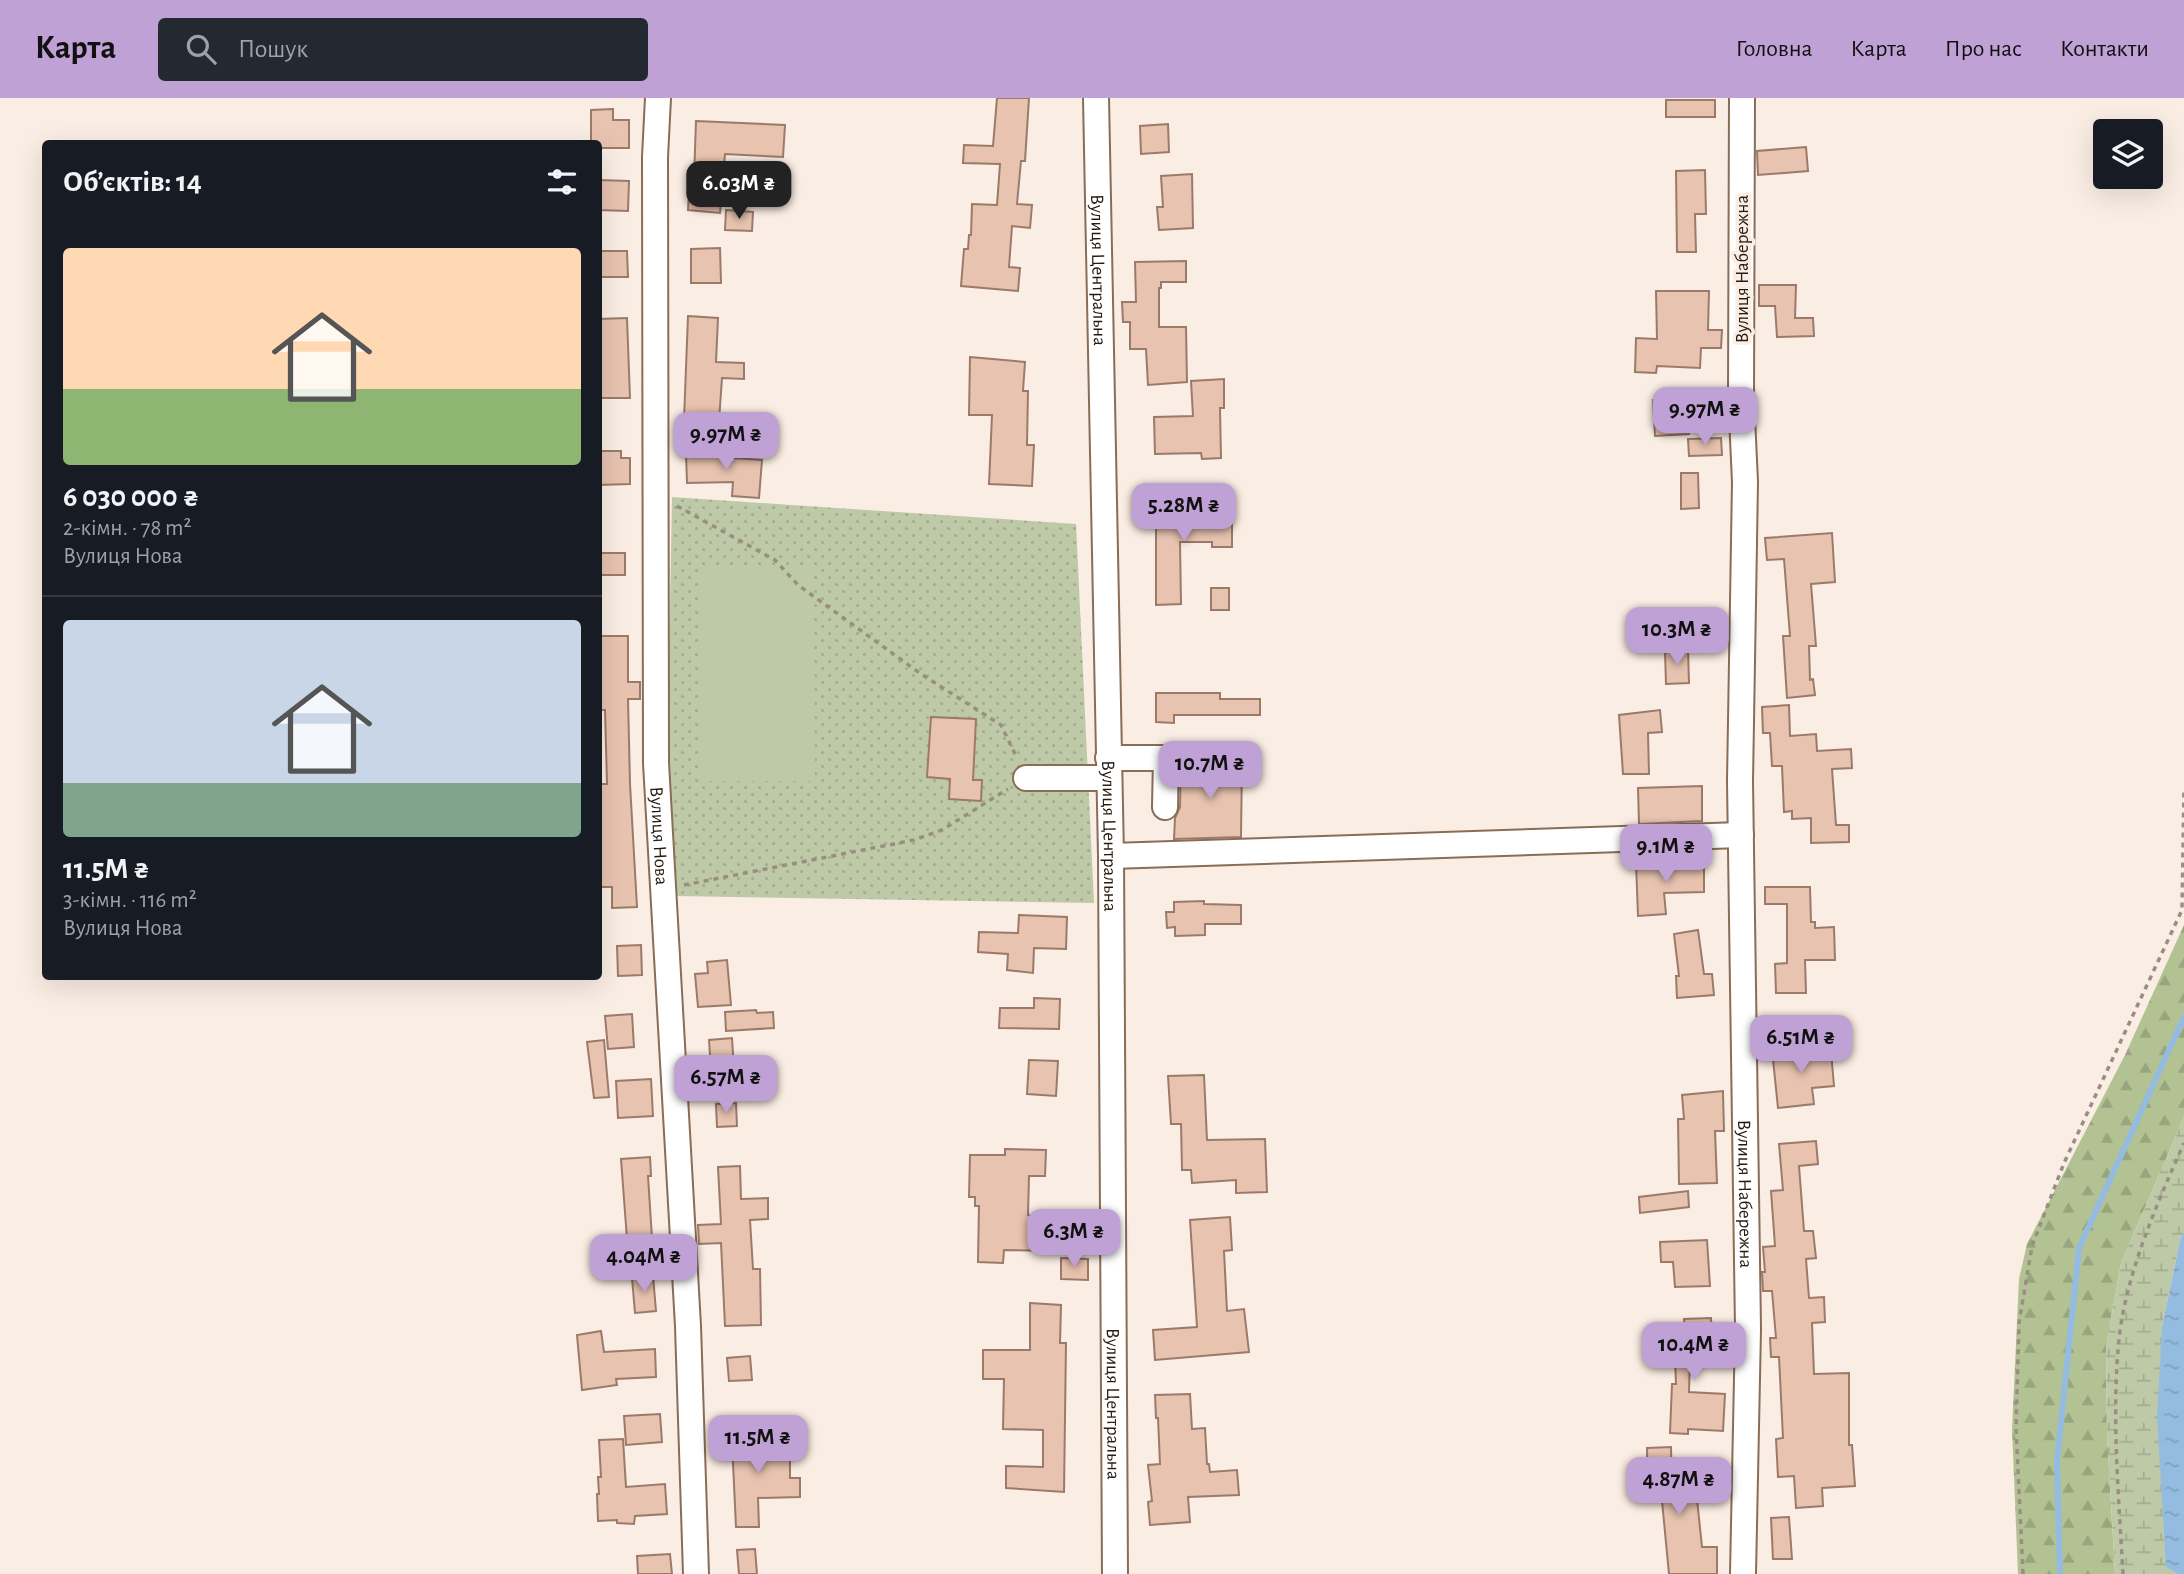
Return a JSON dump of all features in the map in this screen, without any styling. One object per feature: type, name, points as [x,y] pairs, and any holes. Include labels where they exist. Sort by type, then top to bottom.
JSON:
[{"type":"street","name":"Вулиця Нова","points":[[658,98],[655,157],[656,763],[688,1326],[696,1574]]},
{"type":"street","name":"Вулиця Центральна","points":[[1096,98],[1111,856],[1115,1574]]},
{"type":"street","name":"Вулиця Набережна","points":[[1742,98],[1741,382],[1745,482],[1741,835],[1748,1329],[1743,1574]]},
{"type":"street","points":[[1026,778],[1166,758],[1165,807]]},
{"type":"street","points":[[1111,856],[1741,835]]},
{"type":"path","points":[[656,496],[775,560],[799,585],[921,674],[1001,724],[1026,778],[948,827],[914,840],[663,889]]},
{"type":"path","points":[[2023,1574],[2016,1428],[2019,1323],[2032,1246],[2064,1163],[2182,910],[2184,789]]},
{"type":"path","points":[[2123,1574],[2116,1432],[2118,1348],[2133,1269],[2165,1184],[2184,1143]]},
{"type":"green space","points":[[672,497],[1076,524],[1094,903],[674,896],[667,773]]},
{"type":"green space","points":[[701,567],[814,567],[815,781],[702,781]]},
{"type":"green space","points":[[2184,925],[2184,1117],[2121,1263],[2106,1347],[2107,1434],[2115,1574],[2018,1574],[2012,1429],[2019,1279],[2027,1244],[2125,1055]]},
{"type":"green space","points":[[2184,1117],[2184,1232],[2162,1327],[2166,1566],[2178,1574],[2115,1574],[2107,1434],[2106,1347],[2121,1263]]},
{"type":"water","points":[[2184,1232],[2184,1574],[2178,1574],[2166,1567],[2157,1417],[2162,1327]]},
{"type":"building","points":[[997,98],[1029,98],[1025,161],[1021,161],[1017,204],[1032,205],[1030,228],[1012,226],[1009,267],[1020,268],[1018,291],[961,286],[964,249],[968,249],[971,235],[972,204],[997,205],[1000,164],[963,163],[964,145],[993,146]]},
{"type":"building","points":[[1666,100],[1715,100],[1715,117],[1666,117]]},
{"type":"building","points":[[613,109],[613,120],[629,120],[629,148],[602,148],[602,140],[591,140],[591,110]]},
{"type":"building","points":[[696,121],[785,125],[783,157],[725,154],[720,213],[688,210],[690,177],[694,178]]},
{"type":"building","points":[[1168,124],[1169,152],[1141,154],[1140,126]]},
{"type":"building","points":[[1806,147],[1808,171],[1758,175],[1757,151]]},
{"type":"building","points":[[1705,170],[1706,214],[1695,214],[1696,252],[1677,252],[1676,171]]},
{"type":"building","points":[[1192,174],[1193,228],[1159,230],[1157,207],[1163,207],[1161,176]]},
{"type":"building","points":[[602,180],[629,181],[628,211],[602,210]]},
{"type":"building","points":[[726,210],[753,212],[752,231],[725,230]]},
{"type":"building","points":[[720,248],[721,283],[691,283],[691,249]]},
{"type":"building","points":[[602,251],[627,251],[628,277],[602,277]]},
{"type":"building","points":[[1186,261],[1186,282],[1161,282],[1159,327],[1186,327],[1187,382],[1148,385],[1146,349],[1130,349],[1130,322],[1123,322],[1122,302],[1136,302],[1135,262]]},
{"type":"building","points":[[1759,285],[1796,285],[1795,318],[1813,318],[1814,336],[1777,337],[1775,306],[1759,306]]},
{"type":"building","points":[[1656,291],[1709,291],[1708,330],[1722,330],[1721,348],[1701,348],[1700,368],[1657,366],[1656,373],[1635,372],[1636,338],[1657,339]]},
{"type":"building","points":[[688,316],[718,318],[716,362],[744,363],[744,379],[722,378],[719,421],[684,419]]},
{"type":"building","points":[[627,318],[630,398],[602,398],[602,319]]},
{"type":"building","points":[[970,357],[1025,362],[1023,391],[1028,391],[1027,445],[1034,445],[1032,486],[989,484],[992,415],[969,415]]},
{"type":"building","points":[[1224,379],[1224,408],[1220,408],[1221,458],[1202,459],[1201,453],[1155,454],[1154,417],[1193,416],[1191,381]]},
{"type":"building","points":[[1687,398],[1689,434],[1655,436],[1653,400]]},
{"type":"building","points":[[1721,438],[1722,455],[1689,456],[1688,439]]},
{"type":"building","points":[[602,451],[621,451],[621,458],[630,458],[630,484],[602,485]]},
{"type":"building","points":[[720,452],[720,457],[762,460],[759,498],[732,496],[733,482],[687,483],[686,453]]},
{"type":"building","points":[[1681,473],[1698,473],[1699,508],[1681,509]]},
{"type":"building","points":[[1156,502],[1183,502],[1183,511],[1232,512],[1232,547],[1212,547],[1212,542],[1180,542],[1181,604],[1156,605]]},
{"type":"building","points":[[1832,533],[1835,582],[1811,584],[1816,646],[1809,646],[1810,680],[1813,679],[1815,695],[1787,698],[1783,636],[1790,636],[1784,559],[1767,560],[1765,538]]},
{"type":"building","points":[[602,553],[625,553],[625,575],[602,575]]},
{"type":"building","points":[[1211,588],[1229,588],[1229,610],[1211,610]]},
{"type":"building","points":[[602,636],[628,636],[628,682],[640,682],[640,699],[628,699],[637,907],[612,908],[612,887],[602,887],[602,784],[607,784],[605,710],[602,710]]},
{"type":"building","points":[[1688,650],[1689,683],[1666,684],[1665,651]]},
{"type":"building","points":[[1156,693],[1220,693],[1220,699],[1260,699],[1260,715],[1174,715],[1174,723],[1156,722]]},
{"type":"building","points":[[1789,705],[1790,736],[1816,734],[1817,751],[1851,749],[1852,768],[1832,769],[1836,825],[1849,825],[1849,842],[1811,843],[1811,818],[1792,819],[1792,811],[1784,812],[1782,766],[1772,766],[1770,733],[1763,733],[1762,707]]},
{"type":"building","points":[[1660,710],[1662,732],[1648,733],[1649,774],[1623,774],[1619,715]]},
{"type":"building","points":[[931,717],[976,719],[973,780],[982,780],[981,801],[949,799],[950,779],[927,777]]},
{"type":"building","points":[[1181,762],[1242,763],[1241,837],[1174,839],[1175,818],[1180,807]]},
{"type":"building","points":[[1702,786],[1702,821],[1639,824],[1638,788]]},
{"type":"building","points":[[1704,862],[1704,892],[1664,893],[1666,914],[1638,916],[1636,863]]},
{"type":"building","points":[[1765,887],[1810,887],[1811,922],[1815,922],[1815,928],[1834,927],[1835,960],[1805,960],[1806,993],[1776,993],[1775,964],[1787,963],[1787,904],[1765,904]]},
{"type":"building","points":[[1204,901],[1204,904],[1241,905],[1241,924],[1205,924],[1205,935],[1175,936],[1175,927],[1167,928],[1166,912],[1174,912],[1174,902]]},
{"type":"building","points":[[1019,915],[1067,917],[1066,949],[1034,948],[1033,973],[1007,970],[1008,954],[978,952],[979,932],[1018,933]]},
{"type":"building","points":[[1698,930],[1704,974],[1712,974],[1714,995],[1677,998],[1676,976],[1679,976],[1674,934]]},
{"type":"building","points":[[641,945],[642,975],[618,976],[617,946]]},
{"type":"building","points":[[727,960],[731,1005],[698,1007],[695,974],[708,973],[707,962]]},
{"type":"building","points":[[1034,998],[1060,999],[1059,1029],[999,1028],[1000,1008],[1034,1008]]},
{"type":"building","points":[[756,1010],[757,1013],[773,1012],[774,1028],[726,1031],[725,1012]]},
{"type":"building","points":[[632,1014],[634,1047],[608,1049],[605,1016]]},
{"type":"building","points":[[732,1038],[734,1070],[711,1071],[709,1040]]},
{"type":"building","points":[[604,1040],[609,1097],[594,1098],[587,1042]]},
{"type":"building","points":[[1807,1047],[1808,1053],[1831,1051],[1834,1086],[1812,1088],[1814,1104],[1778,1108],[1772,1050]]},
{"type":"building","points":[[1029,1060],[1058,1061],[1056,1096],[1027,1094]]},
{"type":"building","points":[[1204,1075],[1207,1140],[1265,1139],[1267,1192],[1236,1193],[1236,1180],[1192,1183],[1191,1170],[1182,1170],[1181,1124],[1171,1124],[1168,1076]]},
{"type":"building","points":[[651,1079],[653,1116],[618,1118],[616,1081]]},
{"type":"building","points":[[1723,1091],[1724,1131],[1715,1131],[1717,1183],[1679,1184],[1678,1119],[1684,1119],[1682,1095]]},
{"type":"building","points":[[736,1103],[737,1126],[717,1127],[716,1104]]},
{"type":"building","points":[[1816,1141],[1818,1164],[1799,1166],[1804,1231],[1813,1231],[1816,1258],[1806,1259],[1809,1298],[1824,1297],[1825,1322],[1812,1323],[1814,1374],[1849,1373],[1849,1445],[1852,1445],[1855,1486],[1822,1488],[1823,1506],[1796,1508],[1794,1476],[1778,1477],[1776,1439],[1783,1438],[1779,1357],[1771,1357],[1770,1338],[1776,1338],[1772,1291],[1763,1291],[1763,1247],[1775,1246],[1771,1191],[1783,1190],[1779,1144]]},
{"type":"building","points":[[1005,1149],[1046,1150],[1045,1176],[1029,1176],[1028,1215],[1053,1216],[1052,1251],[1004,1250],[1003,1263],[978,1262],[979,1206],[975,1206],[975,1197],[969,1197],[970,1155],[1005,1155]]},
{"type":"building","points":[[650,1157],[651,1176],[648,1176],[652,1238],[627,1239],[621,1159]]},
{"type":"building","points":[[740,1166],[741,1199],[768,1198],[768,1219],[750,1220],[753,1269],[760,1269],[761,1325],[725,1326],[721,1243],[699,1244],[698,1225],[721,1224],[718,1167]]},
{"type":"building","points":[[1688,1191],[1689,1207],[1640,1213],[1639,1197]]},
{"type":"building","points":[[1230,1217],[1232,1250],[1224,1251],[1227,1311],[1244,1309],[1249,1352],[1155,1360],[1153,1330],[1197,1327],[1190,1220]]},
{"type":"building","points":[[1707,1240],[1710,1286],[1675,1287],[1673,1262],[1661,1262],[1660,1242]]},
{"type":"building","points":[[1061,1258],[1088,1259],[1088,1280],[1061,1279]]},
{"type":"building","points":[[653,1276],[656,1311],[635,1313],[632,1278]]},
{"type":"building","points":[[1030,1303],[1061,1305],[1060,1343],[1066,1343],[1064,1492],[1006,1488],[1006,1466],[1043,1467],[1043,1430],[1003,1429],[1004,1379],[983,1379],[983,1350],[1030,1350]]},
{"type":"building","points":[[1711,1318],[1713,1357],[1690,1358],[1689,1392],[1725,1394],[1723,1431],[1688,1429],[1688,1434],[1670,1433],[1672,1384],[1676,1384],[1674,1332],[1685,1332],[1684,1319]]},
{"type":"building","points":[[601,1331],[604,1352],[655,1349],[656,1377],[616,1379],[617,1385],[582,1390],[577,1335]]},
{"type":"building","points":[[750,1356],[752,1380],[729,1381],[727,1358]]},
{"type":"building","points":[[1190,1394],[1192,1429],[1205,1428],[1210,1472],[1237,1470],[1239,1495],[1188,1497],[1190,1522],[1150,1525],[1148,1502],[1152,1501],[1148,1465],[1160,1464],[1155,1395]]},
{"type":"building","points":[[660,1414],[662,1442],[626,1445],[624,1416]]},
{"type":"building","points":[[752,1419],[753,1453],[790,1453],[790,1478],[800,1478],[800,1497],[758,1498],[759,1527],[736,1527],[731,1420]]},
{"type":"building","points":[[623,1439],[626,1487],[665,1484],[667,1514],[635,1516],[634,1524],[617,1523],[617,1520],[598,1521],[598,1477],[601,1477],[599,1440]]},
{"type":"building","points":[[1671,1447],[1672,1484],[1699,1482],[1700,1498],[1697,1499],[1702,1547],[1717,1547],[1717,1574],[1669,1574],[1662,1501],[1648,1502],[1647,1448]]},
{"type":"building","points":[[1789,1517],[1792,1559],[1773,1559],[1771,1518]]},
{"type":"building","points":[[755,1549],[757,1574],[739,1574],[737,1550]]},
{"type":"building","points":[[670,1554],[672,1574],[638,1574],[637,1556]]},
{"type":"waterway","points":[[2060,1574],[2057,1461],[2079,1248],[2184,1017]]}]
